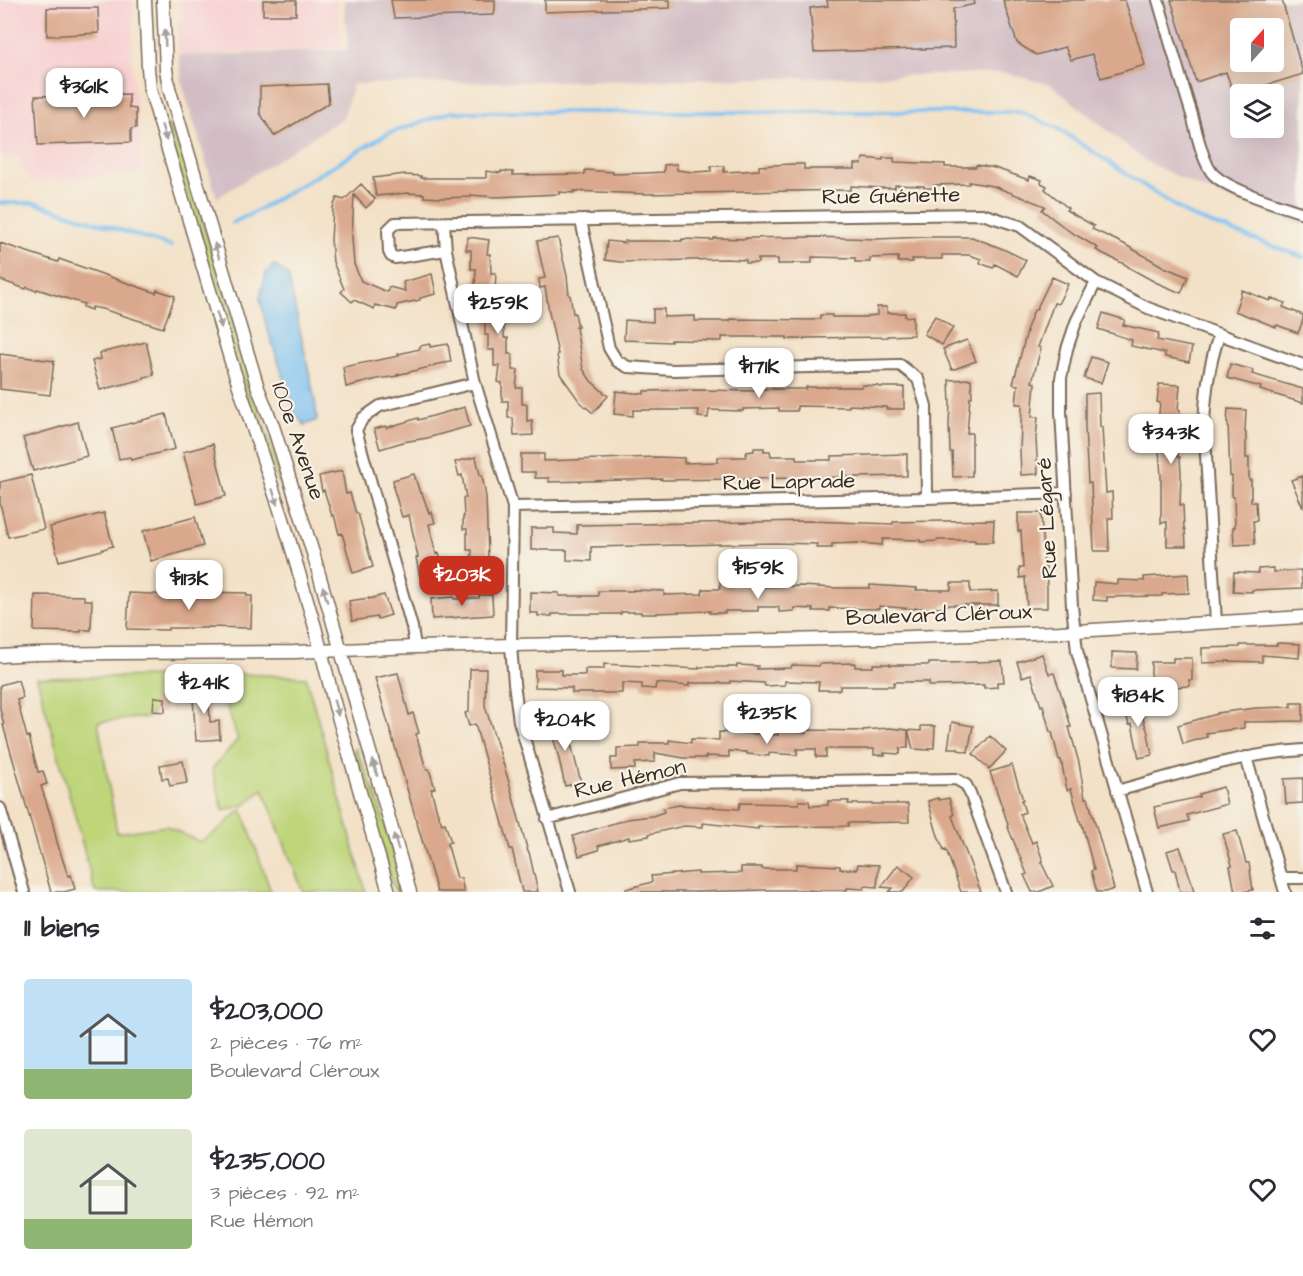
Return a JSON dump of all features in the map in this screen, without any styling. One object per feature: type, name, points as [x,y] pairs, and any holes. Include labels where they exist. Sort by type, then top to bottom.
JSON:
[{"type":"street","name":"100e Avenue","points":[[145,0],[150,89],[232,365],[292,549],[389,892]]},
{"type":"street","name":"100e Avenue","points":[[163,0],[169,88],[258,388],[287,469],[342,650],[410,892]]},
{"type":"street","points":[[1158,0],[1207,165],[1212,173],[1235,188],[1303,213]]},
{"type":"street","name":"Rue Guénette","points":[[446,250],[395,258],[389,252],[388,230],[395,223],[982,214],[1020,226],[1096,282],[1148,308],[1303,364]]},
{"type":"street","points":[[581,221],[609,348],[617,361],[628,367],[673,370],[900,365],[918,379],[926,406],[927,498]]},
{"type":"street","points":[[444,223],[446,250],[475,383],[513,507],[511,646],[519,721],[570,892]]},
{"type":"street","name":"Rue Légaré","points":[[1096,282],[1076,322],[1061,378],[1074,631],[1077,651],[1147,892]]},
{"type":"street","points":[[1216,622],[1204,422],[1205,393],[1210,364],[1219,334]]},
{"type":"street","points":[[415,647],[412,627],[356,430],[363,418],[380,406],[475,383]]},
{"type":"street","name":"Rue Laprade","points":[[513,507],[1066,493]]},
{"type":"street","name":"Boulevard Cléroux","points":[[0,656],[880,638],[1074,631],[1303,617]]},
{"type":"street","points":[[1117,791],[1221,762],[1275,752],[1303,750]]},
{"type":"street","points":[[1246,757],[1285,892]]},
{"type":"street","name":"Rue Hémon","points":[[548,819],[680,783],[956,779],[966,785],[970,793],[1006,892]]},
{"type":"street","points":[[0,808],[24,892]]},
{"type":"street","points":[[1281,878],[1303,878]]},
{"type":"shaded area","points":[[0,0],[134,0],[132,67],[143,173],[30,182],[18,157],[0,157]]},
{"type":"shaded area","points":[[178,0],[336,0],[343,49],[203,53],[205,65],[180,59],[177,25],[183,15]]},
{"type":"shaded area","points":[[344,0],[1303,0],[1303,225],[1206,190],[1147,162],[1051,85],[1005,73],[353,84],[343,118],[217,198],[182,82],[179,56],[348,50]]},
{"type":"green space","points":[[168,124],[182,154],[294,516],[292,516],[254,418],[166,125]]},
{"type":"green space","points":[[220,673],[306,677],[366,892],[303,892],[263,789],[245,805],[223,810],[212,769],[238,739],[225,702],[213,682]]},
{"type":"green space","points":[[166,676],[166,693],[149,717],[98,722],[117,833],[166,826],[200,842],[216,832],[242,809],[271,892],[95,892],[37,678]]},
{"type":"green space","points":[[356,748],[377,798],[404,892],[395,892],[354,749]]},
{"type":"water","points":[[274,265],[288,275],[315,400],[317,420],[305,425],[296,415],[266,325],[260,297],[266,273]]},
{"type":"building","points":[[263,0],[296,0],[296,15],[263,15]]},
{"type":"building","points":[[391,0],[495,0],[495,8],[494,15],[394,18]]},
{"type":"building","points":[[545,0],[670,0],[670,8],[545,12]]},
{"type":"building","points":[[827,0],[974,0],[975,4],[953,9],[954,48],[814,52],[810,8],[828,6]]},
{"type":"building","points":[[1003,0],[1125,0],[1145,65],[1101,78],[1092,54],[1071,60],[1065,47],[1036,55],[1017,43]]},
{"type":"building","points":[[1171,0],[1282,0],[1303,74],[1270,84],[1230,84],[1226,72],[1196,82]]},
{"type":"building","points":[[47,8],[98,8],[99,33],[47,36]]},
{"type":"building","points":[[327,84],[329,103],[274,136],[260,113],[260,87]]},
{"type":"building","points":[[129,94],[129,108],[136,109],[136,128],[131,129],[131,142],[38,145],[35,96]]},
{"type":"building","points":[[863,158],[883,160],[883,158],[894,158],[894,162],[945,164],[945,167],[976,167],[976,165],[995,168],[1029,180],[1030,176],[1042,180],[1041,183],[1047,186],[1045,189],[1068,208],[1066,210],[1094,226],[1092,229],[1188,277],[1181,293],[1155,282],[1096,250],[1098,248],[1069,231],[1042,210],[1045,206],[993,186],[969,182],[969,184],[934,185],[934,188],[895,185],[895,188],[851,186],[851,190],[646,194],[574,191],[574,193],[559,192],[559,194],[495,197],[471,195],[471,197],[441,198],[408,193],[376,196],[373,178],[405,174],[421,176],[421,178],[486,178],[486,171],[513,172],[513,175],[585,174],[585,170],[613,172],[613,174],[645,173],[664,172],[664,165],[677,164],[677,170],[693,172],[711,171],[711,166],[724,166],[724,172],[759,170],[759,166],[791,164],[804,164],[804,169],[855,169],[855,164],[862,164]]},
{"type":"building","points":[[361,184],[375,199],[366,208],[354,195],[352,238],[354,264],[361,281],[387,292],[389,287],[405,291],[403,282],[432,274],[436,294],[397,305],[396,310],[375,305],[374,309],[354,300],[352,302],[341,292],[344,289],[333,262],[331,240],[333,207],[337,198],[344,200]]},
{"type":"building","points":[[468,237],[489,240],[487,254],[490,254],[491,273],[496,273],[495,290],[500,291],[498,307],[504,307],[504,338],[508,338],[508,354],[512,354],[512,370],[518,370],[516,388],[522,388],[522,404],[527,404],[527,421],[532,420],[533,435],[514,436],[513,418],[508,418],[508,401],[502,401],[502,383],[498,382],[500,366],[494,366],[494,350],[488,350],[485,320],[482,320],[482,303],[479,303],[481,287],[475,286],[476,269],[471,269],[471,250],[466,250]]},
{"type":"building","points":[[972,237],[1026,260],[1018,276],[995,264],[993,268],[980,263],[981,259],[969,255],[942,255],[942,259],[912,259],[913,262],[898,262],[898,257],[870,258],[870,262],[855,262],[855,258],[812,257],[812,263],[793,264],[778,264],[778,259],[758,259],[758,263],[726,259],[620,262],[605,260],[607,241],[625,243],[625,241],[713,240],[714,238],[876,239]]},
{"type":"building","points":[[558,238],[573,313],[575,313],[578,327],[576,327],[583,369],[591,381],[608,396],[593,413],[580,402],[560,374],[545,287],[540,288],[539,279],[545,278],[537,241]]},
{"type":"building","points":[[0,243],[58,262],[59,259],[156,293],[157,290],[175,296],[163,328],[102,309],[92,307],[91,310],[83,307],[84,304],[0,280]]},
{"type":"building","points":[[1052,277],[1068,284],[1058,304],[1054,303],[1038,347],[1041,348],[1032,382],[1035,383],[1032,417],[1038,417],[1036,439],[1038,474],[1021,475],[1022,404],[1016,404],[1018,385],[1013,384],[1026,331],[1034,310]]},
{"type":"building","points":[[1242,290],[1270,301],[1271,298],[1285,303],[1283,307],[1303,315],[1298,333],[1235,311]]},
{"type":"building","points":[[877,307],[887,307],[887,313],[905,313],[905,317],[913,316],[913,335],[804,339],[722,337],[722,341],[671,340],[671,342],[624,340],[625,320],[653,322],[653,309],[664,309],[664,317],[695,316],[695,321],[730,321],[730,319],[814,320],[820,319],[820,315],[867,317],[877,315]]},
{"type":"building","points":[[1103,313],[1125,320],[1123,325],[1159,333],[1157,340],[1192,347],[1189,362],[1165,357],[1165,353],[1131,346],[1132,340],[1098,329]]},
{"type":"building","points":[[935,316],[953,328],[942,345],[924,334]]},
{"type":"building","points":[[967,340],[976,361],[952,370],[943,349]]},
{"type":"building","points":[[146,342],[154,375],[100,390],[92,361],[101,359],[100,353]]},
{"type":"building","points":[[430,344],[430,347],[448,344],[451,362],[346,387],[343,367],[399,356],[398,354]]},
{"type":"building","points":[[0,354],[54,361],[50,395],[0,389]]},
{"type":"building","points":[[1091,357],[1108,362],[1101,383],[1084,378]]},
{"type":"building","points":[[1230,364],[1253,370],[1252,374],[1303,389],[1303,403],[1260,390],[1261,387],[1227,378]]},
{"type":"building","points":[[971,379],[972,397],[970,397],[967,433],[972,433],[972,476],[953,477],[952,452],[950,452],[949,380]]},
{"type":"building","points":[[1159,384],[1180,385],[1178,410],[1180,410],[1176,434],[1178,434],[1181,474],[1180,505],[1183,505],[1186,546],[1167,546],[1167,522],[1161,523],[1158,423],[1160,403],[1157,402]]},
{"type":"building","points":[[862,385],[904,387],[904,409],[849,405],[849,407],[797,406],[797,411],[779,411],[779,408],[743,409],[743,411],[709,410],[708,418],[698,417],[699,410],[633,410],[633,416],[614,414],[616,391],[644,394],[644,391],[754,391],[754,389],[806,389],[806,387],[862,387]]},
{"type":"building","points":[[1099,393],[1106,493],[1112,492],[1113,518],[1108,518],[1109,551],[1094,551],[1091,483],[1088,483],[1085,394]]},
{"type":"building","points":[[465,407],[470,426],[380,449],[374,429],[386,426],[386,428]]},
{"type":"building","points":[[1228,409],[1246,410],[1246,458],[1249,458],[1251,502],[1256,502],[1257,521],[1253,521],[1255,544],[1234,545],[1234,497],[1232,497],[1232,476],[1230,476]]},
{"type":"building","points":[[166,414],[175,449],[131,460],[130,457],[119,459],[112,428]]},
{"type":"building","points":[[78,422],[87,456],[33,471],[23,438]]},
{"type":"building","points":[[213,444],[226,496],[197,504],[183,452]]},
{"type":"building","points":[[754,448],[764,448],[764,451],[770,451],[771,456],[797,456],[797,460],[831,460],[831,456],[907,454],[907,476],[549,482],[549,478],[535,478],[535,472],[521,472],[521,454],[544,454],[544,461],[656,457],[684,458],[684,463],[718,462],[718,457],[746,457],[746,452],[754,451]]},
{"type":"building","points":[[476,457],[486,497],[488,571],[471,569],[472,550],[467,550],[467,529],[463,529],[463,498],[466,498],[462,475],[459,476],[455,462]]},
{"type":"building","points":[[342,471],[346,494],[350,493],[356,513],[358,513],[373,567],[353,573],[342,533],[339,534],[334,515],[332,516],[324,490],[322,491],[319,476]]},
{"type":"building","points":[[414,474],[429,513],[432,512],[435,523],[429,524],[443,572],[420,577],[409,515],[402,517],[393,487],[393,480]]},
{"type":"building","points":[[31,475],[44,529],[8,537],[0,503],[0,482]]},
{"type":"building","points":[[1303,476],[1303,508],[1291,480]]},
{"type":"building","points":[[104,513],[113,546],[59,561],[50,527]]},
{"type":"building","points":[[1018,513],[1041,513],[1047,608],[1027,608],[1025,577],[1020,578],[1019,568],[1023,568]]},
{"type":"building","points":[[195,517],[203,546],[151,561],[143,531]]},
{"type":"building","points":[[994,520],[993,542],[937,540],[920,542],[920,540],[883,539],[882,545],[832,544],[832,548],[816,548],[817,544],[772,543],[591,547],[591,561],[567,560],[567,550],[531,550],[531,528],[554,528],[554,533],[577,534],[577,525],[809,521],[893,524],[893,522]]},
{"type":"building","points":[[1273,568],[1273,572],[1301,570],[1302,588],[1252,590],[1252,592],[1233,591],[1234,572],[1258,573],[1258,569]]},
{"type":"building","points":[[1188,574],[1189,593],[1107,597],[1107,601],[1093,600],[1094,582],[1118,584],[1118,580],[1144,581],[1144,577]]},
{"type":"building","points":[[720,582],[732,583],[732,587],[870,588],[870,585],[917,588],[916,590],[951,590],[951,583],[970,583],[970,592],[998,591],[998,605],[943,605],[943,608],[915,609],[879,606],[879,609],[829,608],[829,611],[794,608],[794,611],[779,612],[779,607],[758,607],[758,611],[725,611],[725,613],[710,613],[710,611],[657,614],[621,612],[621,614],[552,614],[552,616],[538,616],[538,613],[530,613],[530,592],[559,593],[559,596],[598,596],[598,591],[633,590],[664,591],[664,595],[702,594],[703,589],[720,589]]},
{"type":"building","points":[[197,592],[247,593],[247,596],[252,596],[251,628],[127,629],[129,593],[196,598]]},
{"type":"building","points":[[35,595],[84,596],[84,600],[92,600],[91,630],[81,630],[81,632],[34,631]]},
{"type":"building","points":[[384,595],[391,615],[378,619],[377,617],[352,621],[349,601]]},
{"type":"building","points":[[479,595],[492,595],[493,615],[432,619],[431,599],[479,598]]},
{"type":"building","points":[[1277,643],[1300,644],[1299,658],[1262,655],[1262,662],[1202,663],[1202,648],[1277,645]]},
{"type":"building","points":[[1112,652],[1137,653],[1136,669],[1112,668]]},
{"type":"building","points":[[1042,654],[1049,674],[1054,673],[1064,703],[1085,798],[1088,798],[1114,889],[1105,892],[1097,892],[1091,871],[1094,870],[1082,824],[1071,789],[1067,790],[1061,760],[1059,760],[1043,705],[1041,706],[1031,674],[1022,677],[1017,662]]},
{"type":"building","points":[[1173,658],[1192,658],[1190,686],[1151,688],[1151,662],[1173,662]]},
{"type":"building","points":[[1002,661],[1004,682],[997,682],[997,687],[984,688],[984,685],[929,686],[929,682],[894,682],[894,686],[840,686],[840,690],[818,690],[819,682],[785,681],[785,685],[765,686],[764,683],[730,681],[730,683],[689,683],[689,686],[656,683],[655,689],[642,688],[642,684],[622,683],[622,693],[572,693],[572,688],[535,687],[535,670],[562,670],[562,675],[585,675],[585,669],[604,669],[604,664],[699,669],[699,667],[737,667],[737,665],[758,666],[757,669],[791,668],[792,665],[819,666],[819,664],[855,663],[855,667],[873,667],[873,664],[929,665],[929,663]]},
{"type":"building","points":[[470,669],[486,669],[485,706],[529,852],[538,892],[522,892],[512,849],[510,849],[475,724],[469,726],[465,713],[469,712]]},
{"type":"building","points":[[398,673],[409,715],[413,713],[419,733],[416,734],[426,769],[429,769],[435,788],[431,789],[437,811],[442,824],[445,823],[451,842],[447,843],[457,878],[461,878],[464,892],[437,892],[375,678]]},
{"type":"building","points":[[18,680],[23,698],[17,700],[27,737],[29,736],[38,772],[43,771],[47,784],[41,786],[68,876],[71,875],[75,889],[64,892],[51,892],[3,725],[0,685]]},
{"type":"building","points":[[208,683],[210,722],[219,721],[220,739],[196,741],[192,684]]},
{"type":"building","points":[[154,697],[165,698],[165,712],[153,711]]},
{"type":"building","points":[[1136,698],[1148,733],[1152,755],[1139,758],[1132,724],[1129,725],[1123,702]]},
{"type":"building","points":[[1291,703],[1303,703],[1303,721],[1244,722],[1244,728],[1206,733],[1207,737],[1183,744],[1178,725],[1217,713],[1256,708],[1291,707]]},
{"type":"building","points":[[564,718],[581,782],[565,786],[549,722]]},
{"type":"building","points":[[952,722],[973,726],[968,752],[958,750],[958,748],[948,748]]},
{"type":"building","points":[[921,726],[935,726],[934,748],[913,749],[908,730],[921,731]]},
{"type":"building","points":[[889,728],[908,730],[908,748],[900,748],[900,754],[874,755],[874,749],[826,749],[826,757],[816,757],[816,749],[797,749],[797,755],[769,753],[769,756],[729,751],[729,757],[706,756],[706,758],[684,758],[655,753],[655,762],[635,763],[635,769],[611,770],[611,758],[617,758],[617,748],[640,747],[640,743],[669,743],[669,740],[691,743],[691,739],[719,740],[719,732],[778,735],[778,731],[806,733],[806,730],[863,731]]},
{"type":"building","points":[[990,736],[1006,751],[989,769],[973,754]]},
{"type":"building","points":[[183,761],[187,783],[170,786],[168,778],[162,779],[160,765]]},
{"type":"building","points":[[1012,765],[1025,812],[1020,814],[1032,843],[1036,841],[1043,861],[1041,862],[1053,886],[1039,892],[1032,892],[1024,875],[1027,874],[1007,825],[990,772]]},
{"type":"building","points":[[1303,778],[1303,803],[1286,804],[1284,779]]},
{"type":"building","points":[[1223,787],[1227,804],[1187,815],[1189,821],[1159,828],[1154,807],[1199,797],[1199,794]]},
{"type":"building","points":[[938,798],[939,800],[949,798],[954,815],[952,816],[981,892],[961,892],[946,849],[944,850],[937,833],[928,801]]},
{"type":"building","points":[[799,801],[809,801],[810,806],[828,805],[828,801],[849,801],[848,804],[908,804],[909,822],[848,823],[848,826],[758,827],[758,829],[703,823],[703,827],[684,826],[649,834],[649,836],[629,839],[629,837],[598,846],[599,850],[579,856],[573,836],[627,819],[652,816],[664,812],[663,808],[679,805],[739,809],[740,803],[799,804]]},
{"type":"building","points":[[1237,831],[1246,863],[1249,863],[1253,890],[1241,892],[1235,892],[1230,866],[1232,865],[1223,834]]},
{"type":"building","points":[[1180,847],[1194,892],[1180,892],[1175,870],[1173,870],[1167,851]]},
{"type":"building","points":[[796,864],[840,866],[840,869],[857,869],[858,864],[879,865],[877,887],[865,886],[864,889],[820,891],[626,892],[626,889],[652,882],[651,876],[698,872],[698,874],[741,873],[741,867],[796,869]]},
{"type":"building","points":[[898,865],[914,877],[903,892],[889,892],[893,888],[881,887]]},
{"type":"waterway","points":[[232,223],[387,134],[451,112],[1020,112],[1057,128],[1190,216],[1303,257]]},
{"type":"waterway","points":[[0,203],[35,203],[171,246]]}]
